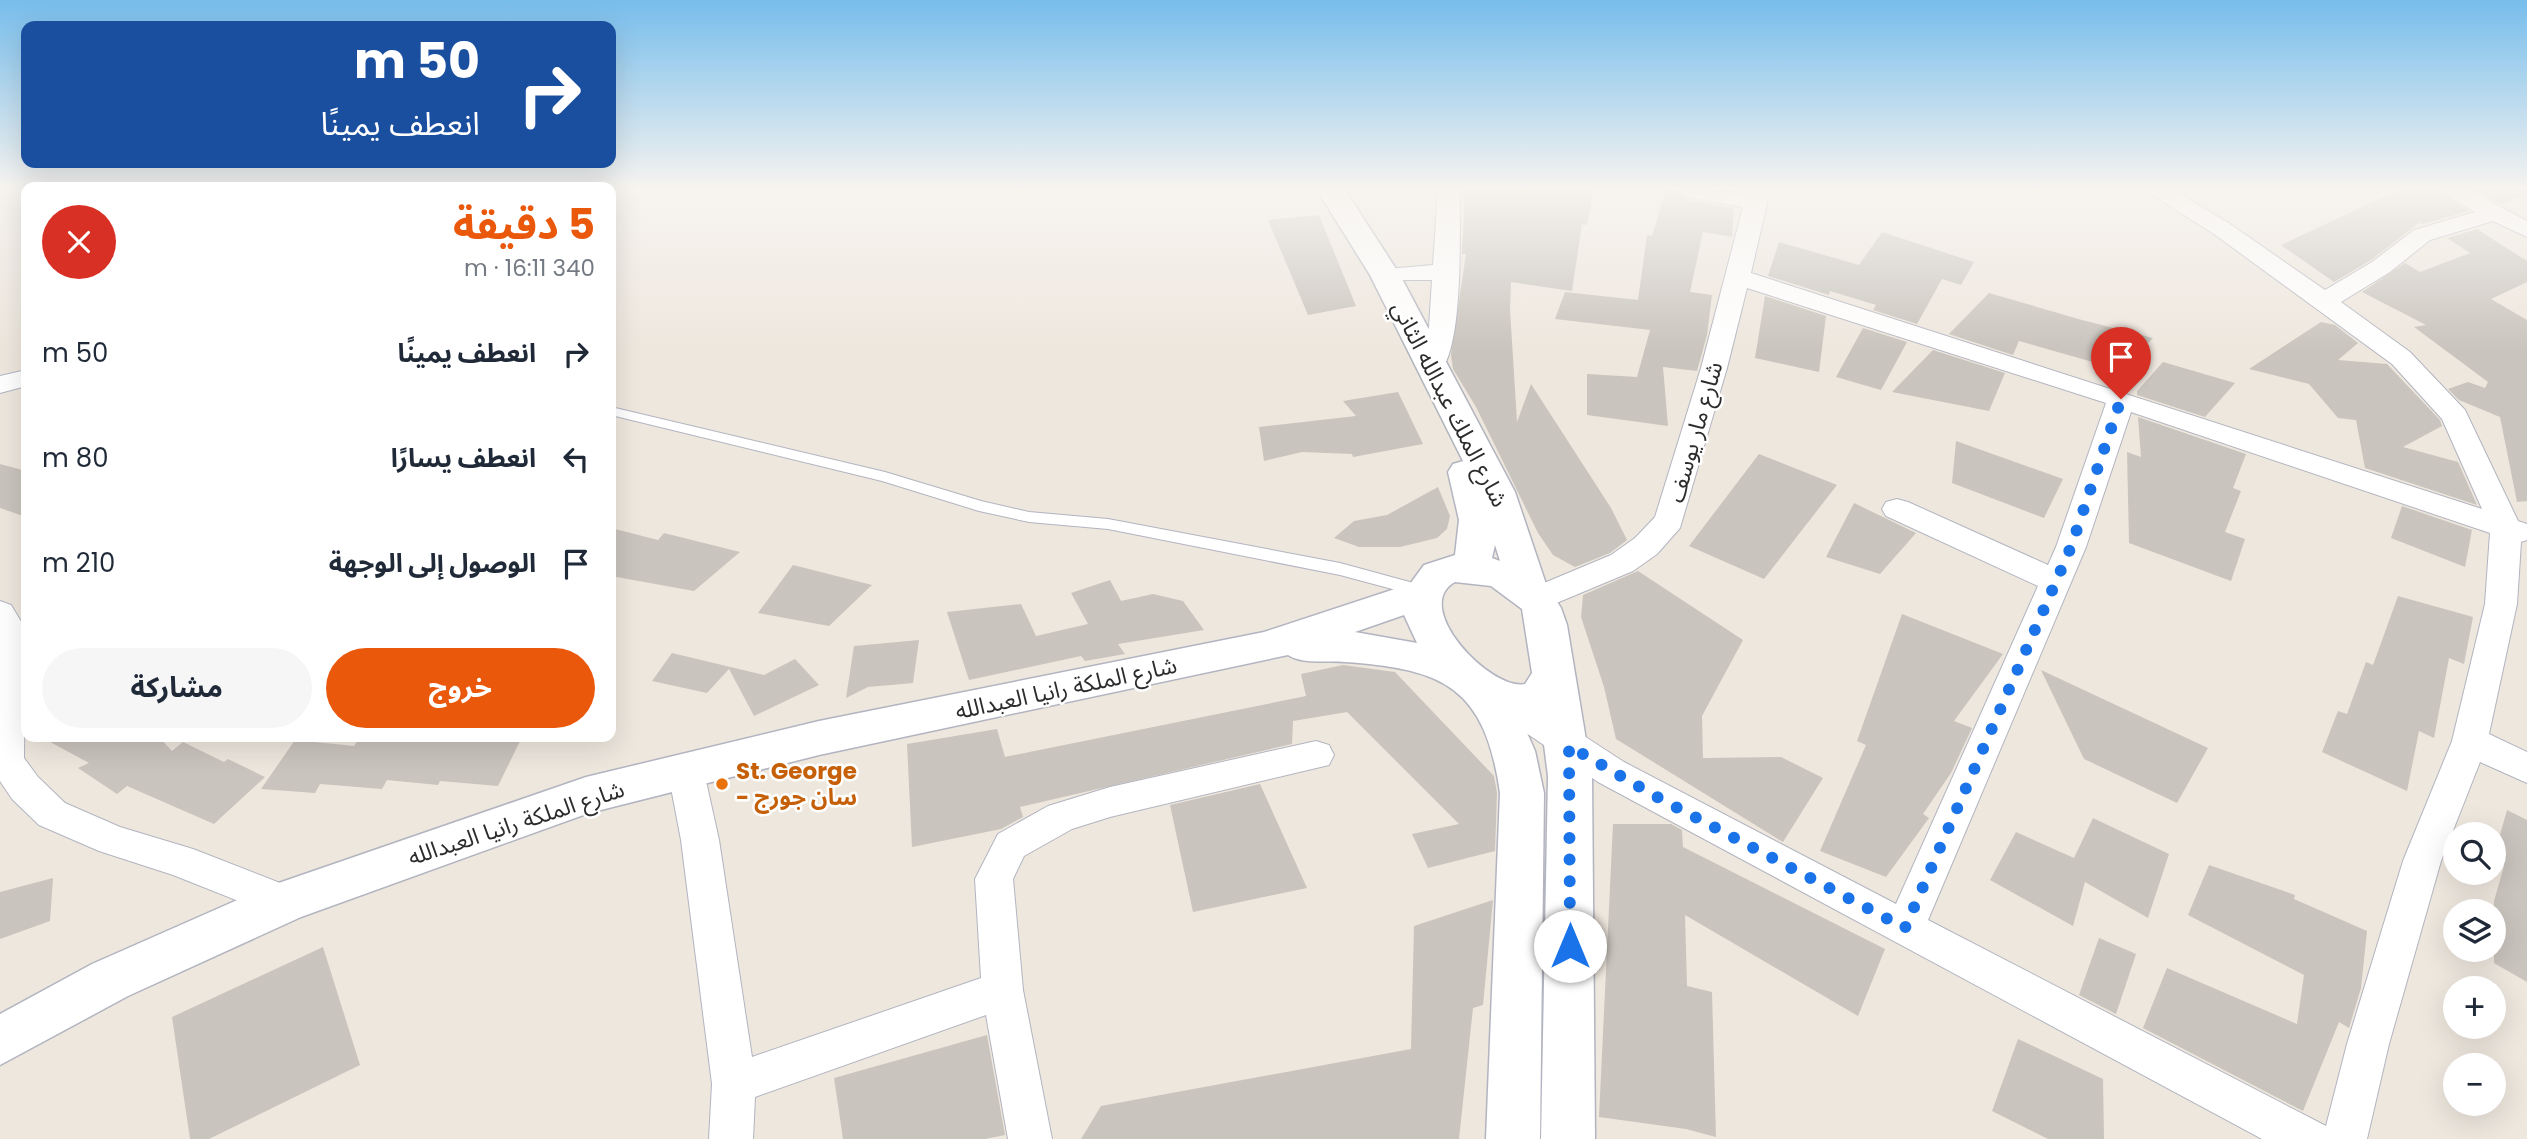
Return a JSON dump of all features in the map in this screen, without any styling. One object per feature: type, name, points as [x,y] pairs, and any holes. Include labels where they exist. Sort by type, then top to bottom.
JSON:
[{"type":"main road","name":"شارع الملك عبدالله الثاني","points":[[1341,243],[1460,455],[1480,519],[1478,545],[1470,568]]},
{"type":"main road","name":"شارع الملك عبدالله الثاني","points":[[1365,243],[1433,363],[1497,492],[1532,595]]},
{"type":"main road","points":[[1513,1139],[1522,793],[1518,765],[1510,738],[1481,686],[1432,636],[1424,617],[1421,593],[1439,573],[1470,568],[1511,579],[1532,595],[1544,613],[1553,675],[1569,746],[1569,1139]]},
{"type":"main road","name":"شارع الملكة رانيا العبدالله","points":[[0,1041],[110,980],[284,902],[586,795],[818,738],[1266,647],[1421,593]]},
{"type":"main road","name":"شارع الملكة رانيا العبدالله","points":[[1266,647],[1370,647],[1432,661],[1481,686]]},
{"type":"main road","points":[[1481,686],[1518,702],[1537,698],[1549,688],[1553,675]]},
{"type":"street","points":[[1433,363],[1442,327],[1446,243]]},
{"type":"street","name":"شارع مار يوسف","points":[[1532,595],[1622,563],[1646,546],[1669,521],[1747,243]]},
{"type":"street","points":[[2242,243],[2400,358],[2455,416],[2516,531],[2470,741],[2422,860],[2368,1044],[2345,1139]]},
{"type":"street","points":[[2323,301],[2381,267],[2411,243]]},
{"type":"street","points":[[1385,275],[1444,272]]},
{"type":"street","points":[[1739,277],[2121,399],[2516,531]]},
{"type":"street","points":[[1905,928],[2093,488],[2121,399]]},
{"type":"street","points":[[1897,509],[2055,581]]},
{"type":"street","points":[[0,613],[9,628],[12,680],[5,723],[6,761],[25,788],[52,814],[88,830],[284,902]]},
{"type":"street","points":[[1481,686],[1569,746],[1645,790],[2309,1139]]},
{"type":"street","points":[[2470,741],[2527,768]]},
{"type":"street","points":[[1030,1139],[1002,990],[994,879],[1011,845],[1061,817],[1110,802],[1316,755]]},
{"type":"street","points":[[686,772],[700,840],[734,1084],[731,1139]]},
{"type":"street","points":[[734,1084],[1002,990]]},
{"type":"lane","points":[[616,412],[885,477],[979,506],[1029,517],[1108,524],[1193,540],[1340,569],[1421,593]]},
{"type":"building","points":[[1278,243],[1330,243],[1356,306],[1308,315]]},
{"type":"building","points":[[1463,243],[1579,243],[1572,291],[1511,282],[1510,309],[1517,422],[1531,384],[1611,508],[1627,540],[1610,553],[1575,567],[1553,555],[1538,533],[1476,407],[1453,369],[1451,355],[1466,254],[1462,254]]},
{"type":"building","points":[[1646,243],[1701,243],[1690,292],[1712,295],[1707,335],[1697,371],[1663,367],[1668,426],[1587,415],[1587,374],[1637,377],[1650,330],[1555,319],[1565,292],[1638,300]]},
{"type":"building","points":[[1779,243],[1859,265],[1874,243],[1916,243],[1974,262],[1961,285],[1942,279],[1917,324],[1873,310],[1876,305],[1830,291],[1829,295],[1768,276]]},
{"type":"building","points":[[2285,243],[2393,243],[2334,282],[2281,245]]},
{"type":"building","points":[[2455,243],[2499,243],[2527,261],[2527,282],[2491,299],[2527,320],[2527,501],[2517,502],[2500,417],[2459,400],[2448,389],[2468,382],[2485,388],[2488,382],[2414,327],[2426,325],[2362,292],[2405,263],[2420,272],[2470,253]]},
{"type":"building","points":[[1989,293],[2153,338],[2121,370],[2019,341],[2013,355],[1949,334]]},
{"type":"building","points":[[1765,296],[1826,316],[1819,372],[1755,358]]},
{"type":"building","points":[[2321,322],[2335,325],[2358,343],[2338,360],[2387,364],[2440,420],[2442,426],[2403,447],[2458,462],[2477,505],[2365,468],[2356,420],[2338,418],[2309,384],[2249,369]]},
{"type":"building","points":[[1863,328],[1907,342],[1881,390],[1836,377]]},
{"type":"building","points":[[1933,350],[2005,373],[1989,411],[1892,392]]},
{"type":"building","points":[[2163,362],[2235,383],[2205,417],[2137,395],[2137,391]]},
{"type":"building","points":[[1398,392],[1423,444],[1353,457],[1352,454],[1302,452],[1264,461],[1259,427],[1356,416],[1343,401]]},
{"type":"building","points":[[2138,417],[2246,454],[2233,488],[2241,491],[2225,532],[2245,539],[2231,581],[2129,543],[2127,452],[2141,457]]},
{"type":"building","points":[[1956,441],[2063,479],[2044,518],[1952,483]]},
{"type":"building","points":[[1759,454],[1837,485],[1764,579],[1689,546]]},
{"type":"building","points":[[0,464],[21,470],[21,515],[0,508]]},
{"type":"building","points":[[1438,487],[1450,516],[1447,529],[1437,538],[1400,547],[1359,547],[1334,538],[1354,521],[1387,515]]},
{"type":"building","points":[[1854,503],[1916,533],[1880,574],[1826,557]]},
{"type":"building","points":[[2402,506],[2472,530],[2465,567],[2391,538]]},
{"type":"building","points":[[616,529],[658,540],[664,533],[740,552],[694,591],[616,577]]},
{"type":"building","points":[[793,565],[872,585],[829,626],[758,613]]},
{"type":"building","points":[[1638,571],[1743,640],[1702,716],[1703,758],[1781,757],[1823,778],[1783,842],[1616,739],[1604,687],[1581,617],[1583,595]]},
{"type":"building","points":[[1110,580],[1121,601],[1153,594],[1183,601],[1204,630],[1118,644],[1125,654],[1085,661],[1081,656],[969,680],[947,612],[1021,604],[1036,636],[1088,624],[1071,593]]},
{"type":"building","points":[[2398,596],[2473,617],[2464,664],[2449,658],[2434,738],[2419,731],[2407,791],[2322,752],[2338,711],[2347,714],[2366,662],[2373,665]]},
{"type":"building","points":[[1902,614],[2003,654],[1954,721],[1972,728],[1951,773],[1923,814],[1929,818],[1886,877],[1820,851],[1866,745],[1857,741]]},
{"type":"building","points":[[919,640],[913,683],[868,687],[846,698],[854,646]]},
{"type":"building","points":[[672,653],[764,675],[795,659],[819,685],[754,716],[729,669],[707,693],[652,681]]},
{"type":"building","points":[[1343,665],[1395,672],[1494,776],[1497,793],[1495,851],[1428,868],[1412,834],[1459,824],[1347,712],[1293,721],[1292,744],[1020,807],[1023,817],[1001,829],[912,847],[907,744],[997,729],[1005,757],[1306,696],[1301,674]]},
{"type":"building","points":[[2041,670],[2208,748],[2177,803],[2084,759]]},
{"type":"building","points":[[50,742],[164,742],[172,751],[183,742],[224,762],[228,759],[265,777],[214,824],[127,786],[117,794],[78,768],[89,763]]},
{"type":"building","points":[[294,742],[354,746],[357,742],[520,742],[498,786],[440,781],[438,785],[387,780],[382,789],[320,784],[315,793],[261,789]]},
{"type":"building","points":[[1260,784],[1307,888],[1193,912],[1170,805]]},
{"type":"building","points":[[2507,810],[2527,820],[2527,982],[2494,963],[2506,962],[2506,899],[2495,899],[2499,885],[2506,885],[2506,822],[2504,822]]},
{"type":"building","points":[[2093,818],[2169,854],[2148,918],[2085,882],[2073,926],[1990,880],[2016,832],[2074,858]]},
{"type":"building","points":[[1613,824],[1671,824],[1682,830],[1683,847],[1885,949],[1858,1016],[1685,915],[1687,986],[1712,992],[1716,1137],[1686,1129],[1599,1117]]},
{"type":"building","points":[[2209,865],[2295,895],[2294,899],[2367,931],[2361,988],[2349,1028],[2339,1022],[2303,1111],[2143,1028],[2167,968],[2297,1024],[2304,975],[2188,915]]},
{"type":"building","points":[[53,878],[50,921],[0,939],[0,892]]},
{"type":"building","points":[[1493,900],[1483,1005],[1473,1008],[1459,1139],[1081,1139],[1101,1106],[1411,1049],[1414,926]]},
{"type":"building","points":[[2099,938],[2136,954],[2116,1014],[2079,995]]},
{"type":"building","points":[[323,947],[360,1065],[209,1139],[190,1139],[172,1017]]},
{"type":"building","points":[[987,1035],[1005,1135],[985,1139],[843,1139],[834,1078]]},
{"type":"building","points":[[2018,1039],[2103,1079],[2104,1139],[2048,1139],[1992,1111]]},
{"type":"place","name":"St. George - سان جورج","points":[[722,784]]},
{"type":"route","points":[[1570,946],[1569,746],[1657,797],[1905,928],[1944,832],[2071,547],[2121,399]]}]
